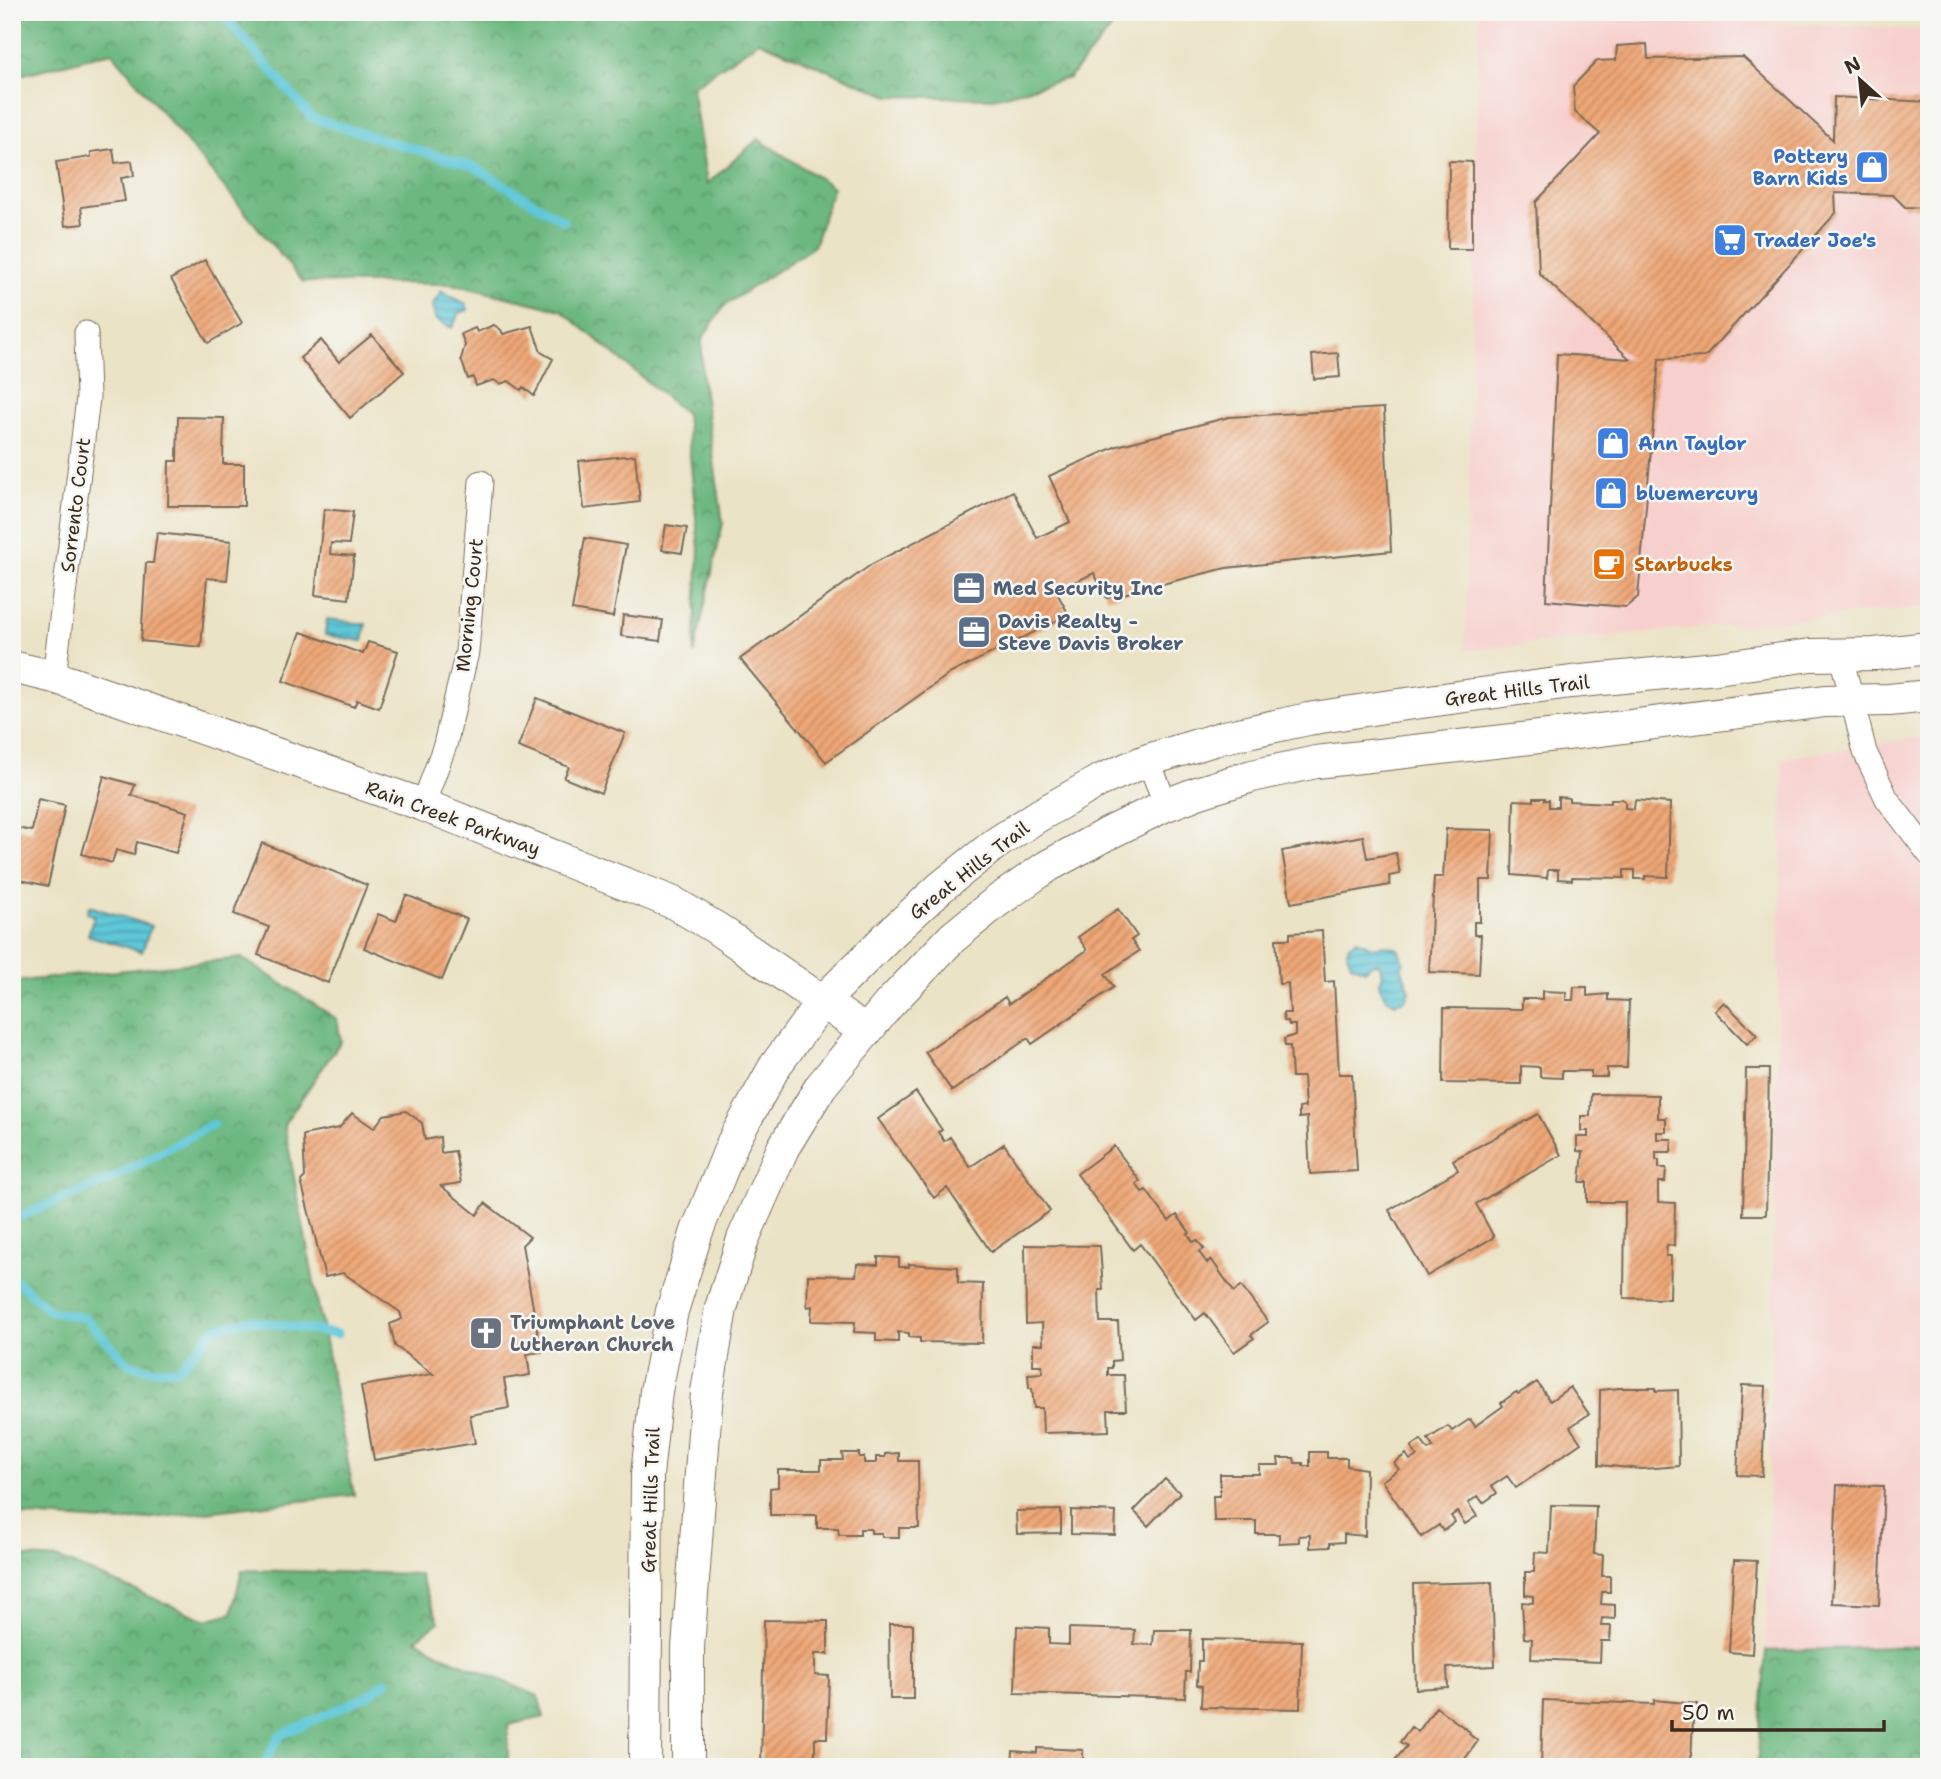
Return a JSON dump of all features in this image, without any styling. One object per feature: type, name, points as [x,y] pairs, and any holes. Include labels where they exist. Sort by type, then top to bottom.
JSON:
[{"type":"street","name":"Sorrento Court","points":[[54,677],[88,398],[86,333]]},
{"type":"street","name":"Morning Court","points":[[423,805],[445,745],[467,652],[481,482]]},
{"type":"street","name":"Great Hills Trail","points":[[645,1767],[647,1475],[656,1391],[672,1311],[696,1231],[733,1142],[775,1066],[823,1001],[923,903],[995,844],[1099,781],[1148,760],[1224,737],[1308,719],[1571,682],[1717,668],[1811,655],[1875,654],[1929,648]]},
{"type":"street","points":[[1841,656],[1865,752],[1887,799],[1929,854]]},
{"type":"street","name":"Rain Creek Parkway","points":[[12,667],[54,677],[423,805],[674,903],[716,928],[865,1031]]},
{"type":"street","points":[[688,1767],[688,1648],[707,1392],[721,1308],[746,1228],[783,1148],[821,1086],[865,1031],[952,938],[996,902],[1048,866],[1103,836],[1166,805],[1252,776],[1316,762],[1584,732],[1825,701],[1929,695]]},
{"type":"street","points":[[1148,760],[1166,805]]},
{"type":"shaded area","points":[[1479,12],[1563,12],[1929,30],[1929,607],[1465,650]]},
{"type":"shaded area","points":[[1929,736],[1929,1646],[1766,1651],[1783,758]]},
{"type":"green space","points":[[12,12],[1125,12],[1069,78],[993,98],[889,96],[759,41],[692,87],[707,184],[758,139],[833,187],[814,246],[724,306],[702,339],[702,379],[723,523],[694,654],[699,549],[686,414],[561,310],[452,284],[303,282],[112,52],[12,77]]},
{"type":"green space","points":[[242,958],[337,1019],[341,1041],[284,1124],[354,1495],[119,1522],[12,1515],[12,982]]},
{"type":"green space","points":[[12,1556],[59,1559],[206,1620],[232,1613],[242,1570],[419,1574],[439,1622],[416,1639],[444,1656],[538,1696],[544,1717],[508,1725],[510,1767],[12,1767]]},
{"type":"green space","points":[[1929,1646],[1929,1767],[1757,1767],[1766,1651]]},
{"type":"water","points":[[441,291],[466,304],[468,310],[459,313],[452,328],[436,320],[432,307]]},
{"type":"water","points":[[327,619],[366,624],[363,641],[325,635]]},
{"type":"water","points":[[89,906],[151,926],[142,952],[88,935],[94,916],[87,913]]},
{"type":"water","points":[[1357,940],[1372,947],[1385,945],[1398,949],[1404,962],[1401,967],[1410,991],[1406,999],[1395,1003],[1385,997],[1379,984],[1383,975],[1379,963],[1371,964],[1365,970],[1351,964],[1347,951],[1349,945]]},
{"type":"building","points":[[1647,44],[1648,59],[1743,57],[1833,140],[1834,97],[1929,102],[1929,208],[1905,207],[1893,195],[1835,193],[1836,213],[1705,357],[1659,359],[1638,597],[1626,607],[1546,600],[1557,354],[1630,359],[1539,273],[1536,202],[1600,134],[1575,112],[1573,86],[1597,61],[1616,60],[1617,46]]},
{"type":"building","points":[[113,149],[115,163],[132,161],[134,176],[121,178],[125,201],[81,207],[83,224],[65,226],[56,162],[91,157],[91,152]]},
{"type":"building","points":[[1449,161],[1472,162],[1472,249],[1448,249]]},
{"type":"building","points":[[205,260],[242,323],[208,343],[171,279]]},
{"type":"building","points":[[494,325],[503,334],[532,326],[541,352],[553,359],[534,396],[509,381],[500,384],[494,380],[476,386],[473,377],[468,379],[461,359],[465,345],[461,334],[475,328],[477,332]]},
{"type":"building","points":[[372,335],[404,372],[350,418],[300,358],[321,340],[339,362]]},
{"type":"building","points":[[1338,353],[1340,377],[1314,379],[1312,355]]},
{"type":"building","points":[[1384,408],[1391,551],[1226,568],[1107,598],[1094,573],[1056,591],[1069,615],[949,674],[826,762],[740,659],[872,564],[1013,491],[1037,538],[1070,522],[1049,476],[1117,446],[1229,417]]},
{"type":"building","points":[[178,417],[224,418],[223,464],[244,464],[244,506],[168,506],[169,461],[177,461]]},
{"type":"building","points":[[635,455],[640,502],[584,509],[579,461]]},
{"type":"building","points":[[324,509],[353,512],[349,544],[331,543],[330,554],[354,556],[349,599],[315,595]]},
{"type":"building","points":[[666,525],[687,528],[682,553],[662,550]]},
{"type":"building","points":[[157,533],[231,541],[227,580],[207,578],[201,647],[141,641],[146,563],[153,563]]},
{"type":"building","points":[[585,538],[626,545],[613,617],[572,610]]},
{"type":"building","points":[[623,615],[663,620],[660,641],[621,636]]},
{"type":"building","points":[[301,632],[363,654],[368,642],[398,651],[379,708],[357,700],[354,707],[283,681]]},
{"type":"building","points":[[537,698],[625,733],[601,793],[564,778],[569,767],[518,747]]},
{"type":"building","points":[[104,776],[135,785],[131,795],[188,812],[176,853],[137,842],[134,855],[116,850],[112,863],[82,854]]},
{"type":"building","points":[[1558,797],[1569,798],[1569,801],[1611,803],[1611,799],[1622,799],[1625,801],[1625,808],[1634,809],[1635,800],[1670,803],[1668,877],[1645,876],[1645,879],[1635,879],[1635,870],[1624,870],[1624,878],[1558,879],[1558,870],[1548,870],[1547,878],[1512,875],[1514,800],[1534,801],[1534,798],[1545,798],[1549,800],[1549,807],[1558,807]]},
{"type":"building","points":[[38,799],[65,805],[48,886],[12,878],[12,827],[32,831]]},
{"type":"building","points":[[1446,829],[1493,830],[1491,880],[1480,880],[1480,922],[1474,922],[1474,935],[1481,935],[1479,974],[1429,972],[1434,877],[1443,877]]},
{"type":"building","points":[[1363,836],[1367,858],[1396,853],[1400,874],[1389,876],[1390,885],[1291,903],[1282,851]]},
{"type":"building","points":[[262,843],[367,885],[328,983],[258,955],[269,927],[234,914]]},
{"type":"building","points":[[406,895],[467,919],[442,980],[364,948],[378,914],[396,921]]},
{"type":"building","points":[[1118,909],[1137,936],[1131,940],[1139,951],[1105,974],[1114,987],[1032,1044],[1028,1038],[952,1091],[925,1052],[1005,997],[1009,1004],[1087,950],[1078,937]]},
{"type":"building","points":[[1322,931],[1325,982],[1334,981],[1339,1074],[1352,1074],[1357,1171],[1310,1174],[1307,1117],[1299,1118],[1299,1108],[1305,1107],[1303,1077],[1292,1077],[1290,1046],[1285,1046],[1284,1039],[1295,1035],[1295,1025],[1284,1021],[1283,1013],[1290,1013],[1288,983],[1279,984],[1276,939],[1290,939],[1290,933]]},
{"type":"building","points":[[1574,987],[1587,987],[1587,996],[1608,994],[1608,1000],[1629,1001],[1627,1068],[1607,1068],[1607,1077],[1591,1077],[1591,1071],[1562,1071],[1562,1078],[1540,1077],[1540,1067],[1521,1066],[1521,1084],[1443,1083],[1444,1008],[1522,1009],[1522,999],[1542,999],[1542,991],[1566,992],[1566,1000],[1573,1000]]},
{"type":"building","points":[[1724,1002],[1757,1035],[1747,1044],[1715,1011]]},
{"type":"building","points":[[1746,1069],[1769,1069],[1766,1215],[1743,1215]]},
{"type":"building","points":[[916,1092],[942,1130],[938,1132],[944,1141],[950,1137],[970,1167],[1004,1144],[1050,1211],[991,1252],[947,1188],[934,1198],[878,1119]]},
{"type":"building","points":[[1591,1094],[1658,1095],[1658,1118],[1666,1118],[1666,1132],[1657,1132],[1657,1139],[1672,1139],[1671,1152],[1656,1152],[1659,1168],[1666,1168],[1665,1182],[1658,1182],[1658,1202],[1675,1203],[1674,1246],[1667,1245],[1666,1256],[1671,1256],[1670,1299],[1624,1298],[1625,1202],[1587,1202],[1587,1182],[1580,1182],[1583,1152],[1577,1151],[1577,1137],[1588,1137],[1588,1131],[1581,1131],[1581,1116],[1590,1116]]},
{"type":"building","points":[[406,1111],[422,1123],[425,1140],[440,1137],[441,1153],[455,1151],[461,1183],[441,1186],[477,1215],[485,1203],[530,1237],[522,1245],[541,1352],[527,1354],[530,1375],[504,1379],[509,1408],[470,1415],[475,1443],[374,1460],[361,1386],[433,1374],[395,1346],[390,1324],[402,1319],[400,1312],[343,1273],[325,1277],[301,1181],[305,1177],[303,1135],[339,1128],[352,1113],[374,1128],[384,1115]]},
{"type":"building","points":[[1538,1114],[1561,1155],[1476,1204],[1494,1237],[1427,1276],[1389,1210],[1458,1170],[1453,1160]]},
{"type":"building","points":[[1114,1146],[1140,1181],[1136,1184],[1142,1192],[1146,1190],[1169,1221],[1177,1215],[1193,1242],[1197,1240],[1204,1249],[1199,1252],[1207,1263],[1211,1259],[1234,1292],[1241,1286],[1268,1322],[1251,1335],[1254,1338],[1234,1352],[1205,1313],[1196,1320],[1140,1244],[1133,1250],[1077,1174]]},
{"type":"building","points":[[1025,1245],[1100,1246],[1103,1290],[1099,1290],[1100,1322],[1118,1322],[1120,1360],[1112,1361],[1108,1375],[1124,1375],[1126,1410],[1108,1410],[1109,1431],[1043,1433],[1042,1408],[1034,1408],[1032,1388],[1029,1388],[1028,1374],[1043,1373],[1042,1365],[1033,1365],[1033,1344],[1043,1344],[1042,1323],[1026,1324]]},
{"type":"building","points":[[878,1257],[899,1258],[899,1267],[909,1267],[909,1264],[958,1267],[958,1283],[983,1284],[982,1343],[920,1342],[920,1338],[909,1337],[909,1333],[898,1332],[898,1342],[876,1341],[876,1333],[854,1332],[855,1322],[811,1321],[812,1306],[807,1307],[808,1275],[856,1276],[857,1264],[878,1265]]},
{"type":"building","points":[[1537,1382],[1550,1401],[1570,1387],[1589,1414],[1570,1427],[1581,1443],[1516,1488],[1507,1476],[1492,1486],[1497,1493],[1483,1503],[1478,1496],[1468,1503],[1477,1516],[1465,1524],[1457,1512],[1451,1516],[1455,1522],[1443,1531],[1439,1525],[1421,1537],[1382,1481],[1399,1469],[1394,1463],[1406,1454],[1410,1460],[1417,1456],[1411,1447],[1421,1440],[1428,1450],[1433,1447],[1428,1439],[1448,1426],[1452,1431],[1470,1419],[1475,1426],[1503,1406],[1501,1403],[1516,1392],[1518,1394]]},
{"type":"building","points":[[1742,1385],[1766,1386],[1762,1476],[1737,1475]]},
{"type":"building","points":[[1600,1390],[1678,1390],[1679,1466],[1642,1469],[1599,1465]]},
{"type":"building","points":[[1310,1452],[1327,1452],[1327,1458],[1347,1458],[1347,1466],[1366,1469],[1365,1536],[1344,1534],[1344,1542],[1330,1543],[1330,1547],[1310,1548],[1310,1535],[1299,1536],[1299,1542],[1279,1543],[1279,1534],[1256,1534],[1256,1521],[1214,1521],[1213,1496],[1220,1496],[1220,1474],[1259,1474],[1259,1465],[1279,1465],[1278,1458],[1294,1458],[1295,1463],[1310,1466]]},
{"type":"building","points":[[842,1453],[859,1453],[859,1457],[864,1457],[864,1463],[876,1463],[876,1457],[899,1453],[899,1461],[918,1461],[919,1528],[899,1528],[899,1537],[882,1537],[882,1533],[871,1533],[871,1529],[860,1529],[860,1535],[839,1535],[838,1528],[817,1528],[817,1515],[770,1515],[770,1488],[778,1487],[778,1470],[821,1470],[821,1460],[843,1460]]},
{"type":"building","points":[[1165,1479],[1180,1493],[1148,1526],[1134,1511]]},
{"type":"building","points":[[1837,1485],[1884,1486],[1879,1605],[1832,1603]]},
{"type":"building","points":[[1551,1505],[1596,1506],[1594,1554],[1603,1555],[1602,1576],[1610,1576],[1610,1592],[1602,1592],[1601,1604],[1615,1605],[1615,1619],[1602,1618],[1601,1626],[1611,1626],[1610,1641],[1601,1641],[1600,1662],[1531,1659],[1532,1639],[1524,1638],[1522,1602],[1533,1603],[1533,1596],[1525,1595],[1525,1572],[1534,1572],[1535,1552],[1549,1553]]},
{"type":"building","points":[[1061,1510],[1061,1533],[1017,1534],[1016,1511]]},
{"type":"building","points":[[1071,1510],[1116,1512],[1115,1535],[1071,1534]]},
{"type":"building","points":[[1734,1560],[1757,1561],[1752,1654],[1729,1652]]},
{"type":"building","points":[[1492,1582],[1495,1666],[1447,1668],[1448,1687],[1416,1689],[1413,1584]]},
{"type":"building","points":[[764,1620],[828,1621],[828,1654],[815,1654],[815,1675],[829,1676],[827,1738],[815,1738],[815,1760],[834,1761],[833,1767],[761,1767]]},
{"type":"building","points":[[889,1624],[913,1624],[913,1699],[890,1699]]},
{"type":"building","points":[[1017,1626],[1049,1628],[1049,1644],[1069,1645],[1069,1628],[1135,1630],[1134,1644],[1153,1645],[1154,1630],[1191,1630],[1190,1672],[1186,1672],[1185,1698],[1015,1693]]},
{"type":"building","points":[[1202,1639],[1302,1641],[1300,1709],[1201,1707],[1202,1686],[1197,1685],[1198,1661],[1202,1661]]},
{"type":"building","points":[[1543,1700],[1654,1704],[1654,1700],[1697,1704],[1697,1719],[1693,1719],[1691,1763],[1697,1763],[1697,1767],[1541,1767]]},
{"type":"building","points":[[1436,1707],[1478,1741],[1459,1767],[1389,1767],[1407,1746],[1400,1742],[1411,1727],[1418,1732]]},
{"type":"building","points":[[1037,1748],[1083,1750],[1083,1767],[1012,1767],[1013,1751],[1037,1753]]},
{"type":"waterway","points":[[221,12],[312,118],[474,167],[564,221]]},
{"type":"waterway","points":[[12,1220],[111,1179],[213,1124]]},
{"type":"waterway","points":[[12,1277],[50,1311],[85,1318],[129,1364],[153,1370],[178,1369],[216,1328],[249,1320],[337,1334]]},
{"type":"waterway","points":[[263,1767],[279,1736],[369,1695],[386,1682]]},
{"type":"place","name":"Pottery Barn Kids","points":[[1872,167]]},
{"type":"place","name":"Trader Joe's","points":[[1730,240]]},
{"type":"place","name":"Ann Taylor","points":[[1613,443]]},
{"type":"place","name":"bluemercury","points":[[1611,493]]},
{"type":"place","name":"Starbucks","points":[[1609,564]]},
{"type":"place","name":"Med Security Inc","points":[[969,588]]},
{"type":"place","name":"Davis Realty - Steve Davis Broker","points":[[974,632]]},
{"type":"place","name":"Triumphant Love Lutheran Church","points":[[486,1333]]}]
